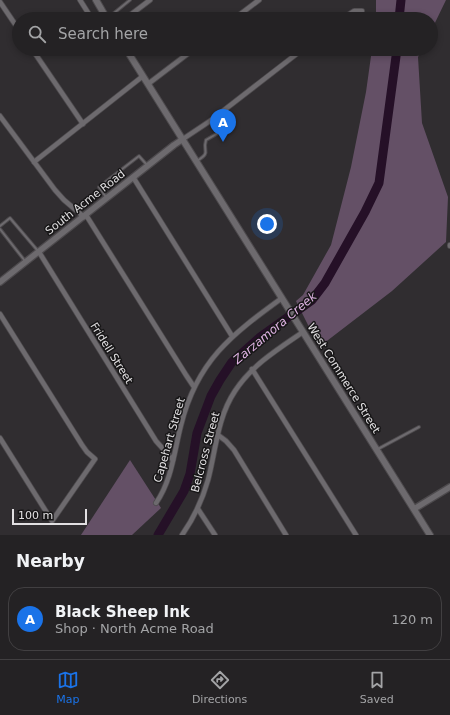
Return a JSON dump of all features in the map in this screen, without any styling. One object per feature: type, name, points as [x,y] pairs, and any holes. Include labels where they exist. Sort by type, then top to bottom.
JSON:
[{"type":"main road","points":[[96,0],[103,12]]},
{"type":"main road","name":"West Commerce Street","points":[[130,56],[430,535]]},
{"type":"street","points":[[80,0],[88,12]]},
{"type":"street","points":[[134,12],[150,0]]},
{"type":"street","points":[[243,12],[259,0]]},
{"type":"street","points":[[0,2],[12,20]]},
{"type":"street","points":[[352,12],[362,11]]},
{"type":"street","points":[[37,56],[84,124]]},
{"type":"street","points":[[148,84],[185,56]]},
{"type":"street","points":[[183,139],[225,110],[294,56]]},
{"type":"street","points":[[34,162],[143,76]]},
{"type":"street","points":[[0,116],[55,190],[64,200],[85,216],[194,387]]},
{"type":"street","name":"South Acme Road","points":[[0,282],[183,139]]},
{"type":"street","points":[[133,177],[232,336]]},
{"type":"street","name":"Fridell Street","points":[[39,252],[156,441],[173,460]]},
{"type":"street","name":"Capehart Street","points":[[156,503],[168,480],[184,412],[194,387],[210,360],[243,326],[282,298]]},
{"type":"street","points":[[0,314],[82,445],[95,459],[52,521],[0,438]]},
{"type":"street","name":"Belcross Street","points":[[182,535],[198,509],[208,481],[218,435],[228,402],[252,369],[301,329]]},
{"type":"street","points":[[252,369],[356,535]]},
{"type":"street","points":[[218,435],[234,450],[286,535]]},
{"type":"street","points":[[414,509],[450,487]]},
{"type":"street","points":[[198,509],[215,535]]},
{"type":"lane","points":[[115,12],[130,0]]},
{"type":"lane","points":[[197,161],[206,155],[206,140],[232,125],[232,122],[225,110]]},
{"type":"lane","points":[[107,198],[98,187],[139,156],[147,166]]},
{"type":"lane","points":[[0,226],[10,218],[39,252]]},
{"type":"lane","points":[[0,229],[26,262]]},
{"type":"lane","points":[[377,450],[419,427]]},
{"type":"shaded area","points":[[376,0],[446,0],[438,17],[438,12],[376,12]]},
{"type":"shaded area","points":[[371,56],[418,56],[422,123],[448,197],[446,242],[392,291],[319,347],[296,301],[303,295],[331,245],[351,167],[366,92]]},
{"type":"shaded area","points":[[130,460],[161,508],[132,535],[81,535]]},
{"type":"waterway","name":"Zarzamora Creek","points":[[400,12],[401,0]]},
{"type":"waterway","name":"Zarzamora Creek","points":[[158,535],[184,491],[190,474],[197,433],[211,396],[220,380],[232,362],[259,338],[312,300],[325,283],[365,212],[379,183],[396,56]]},
{"type":"place","name":"Black Sheep Ink","points":[[223,142]]}]
